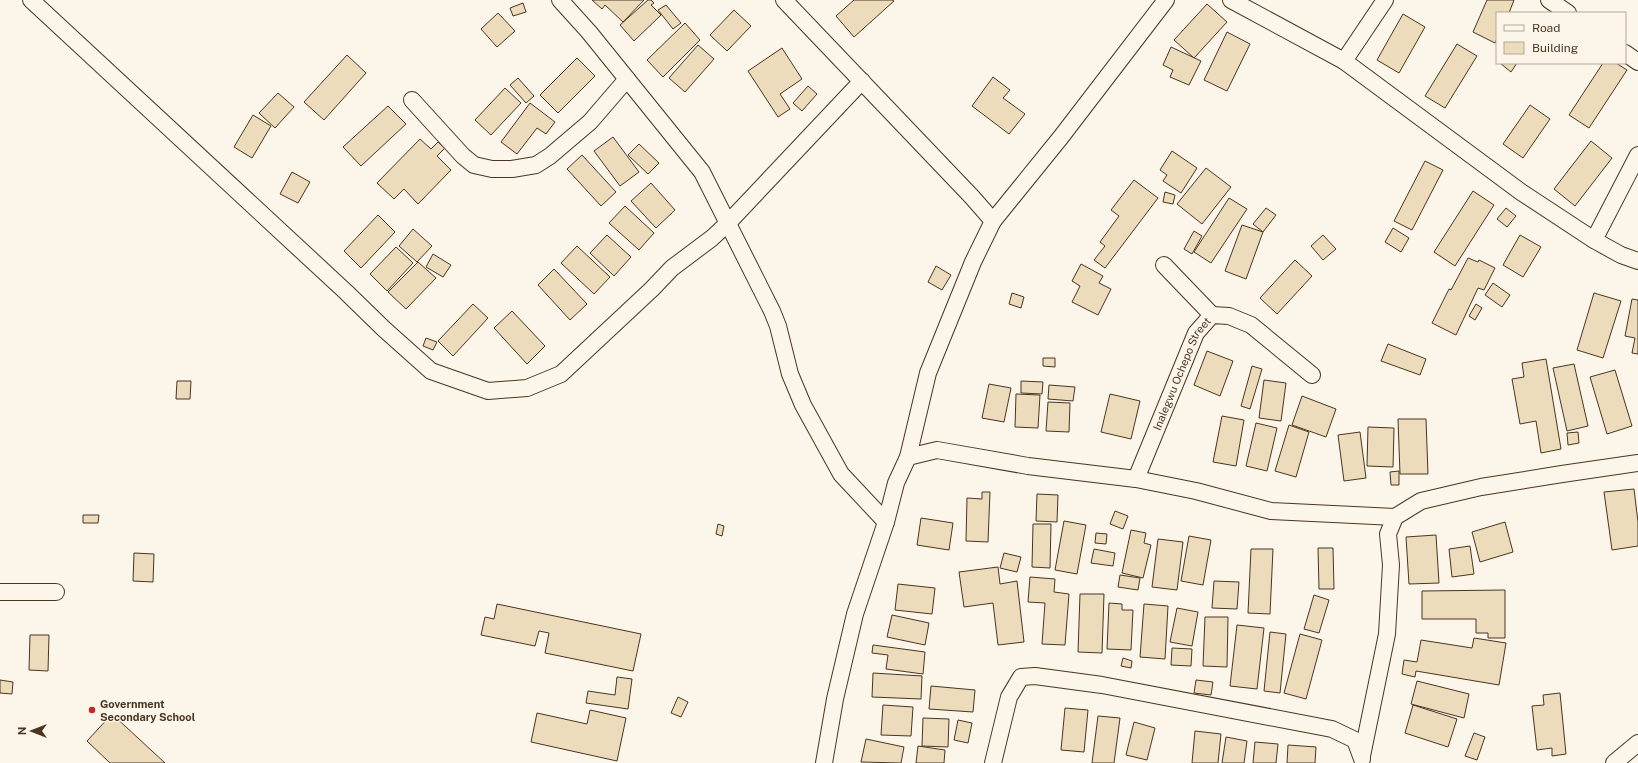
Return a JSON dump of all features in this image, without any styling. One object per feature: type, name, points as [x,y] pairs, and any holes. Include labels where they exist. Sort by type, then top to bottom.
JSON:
[{"type":"street","points":[[31,0],[431,371],[488,391],[527,388],[561,374],[652,289],[672,268],[712,238],[727,224],[862,81]]},
{"type":"street","points":[[560,0],[589,32],[702,172],[776,321],[790,374],[803,405],[841,474],[886,522]]},
{"type":"street","points":[[784,0],[972,197],[993,221]]},
{"type":"street","points":[[824,763],[835,699],[856,614],[886,522],[896,483],[908,457],[928,373],[973,262],[993,221],[1061,138],[1166,0]]},
{"type":"street","points":[[1231,0],[1344,61],[1521,192],[1621,256],[1638,261]]},
{"type":"street","points":[[1344,61],[1385,0]]},
{"type":"street","points":[[1549,0],[1567,12]]},
{"type":"street","points":[[1626,54],[1638,62]]},
{"type":"street","points":[[412,100],[463,156],[474,165],[492,169],[512,169],[536,165],[550,156],[590,122],[627,79]]},
{"type":"street","points":[[1594,240],[1638,155]]},
{"type":"street","points":[[1164,265],[1212,315]]},
{"type":"street","name":"Inalegwu Ochepo Street","points":[[1136,479],[1196,333],[1212,315],[1229,316],[1251,325],[1312,375]]},
{"type":"street","points":[[908,457],[937,450],[1028,466],[1136,479],[1196,491],[1271,511],[1396,517]]},
{"type":"street","points":[[1362,760],[1387,634],[1391,565],[1388,534],[1396,517],[1421,500],[1481,487],[1638,463]]},
{"type":"street","points":[[0,592],[56,592]]},
{"type":"street","points":[[993,763],[1009,697],[1021,677],[1036,676],[1102,685],[1332,729],[1355,740],[1362,760]]},
{"type":"street","points":[[1614,763],[1638,743]]},
{"type":"building","points":[[592,0],[644,0],[623,22],[605,5],[602,9]]},
{"type":"building","points":[[648,0],[651,0],[654,3],[651,5],[661,15],[634,41],[620,25]]},
{"type":"building","points":[[854,0],[894,1],[854,37],[836,16]]},
{"type":"building","points":[[1487,0],[1514,0],[1509,12],[1496,12],[1495,43],[1473,32]]},
{"type":"building","points":[[523,3],[526,12],[513,16],[510,8]]},
{"type":"building","points":[[1207,4],[1227,22],[1194,58],[1174,40]]},
{"type":"building","points":[[666,5],[681,23],[673,29],[658,10]]},
{"type":"building","points":[[734,10],[751,26],[727,51],[710,35]]},
{"type":"building","points":[[498,13],[515,31],[497,47],[481,29]]},
{"type":"building","points":[[1403,14],[1425,27],[1399,73],[1377,60]]},
{"type":"building","points":[[685,23],[700,40],[663,77],[647,60]]},
{"type":"building","points":[[1227,32],[1250,44],[1227,91],[1204,80]]},
{"type":"building","points":[[1457,44],[1477,56],[1445,108],[1425,96]]},
{"type":"building","points":[[698,45],[714,59],[685,92],[669,78]]},
{"type":"building","points":[[1171,47],[1201,61],[1189,85],[1170,77],[1173,70],[1163,65]]},
{"type":"building","points":[[782,48],[802,79],[780,94],[790,109],[778,117],[748,71]]},
{"type":"building","points":[[347,55],[366,73],[324,120],[304,102]]},
{"type":"building","points":[[577,58],[595,76],[558,113],[540,95]]},
{"type":"building","points":[[1501,64],[1516,64],[1511,72]]},
{"type":"building","points":[[1602,64],[1618,64],[1627,70],[1589,128],[1569,115]]},
{"type":"building","points":[[993,77],[1010,90],[1003,98],[1025,114],[1009,134],[972,106]]},
{"type":"building","points":[[518,78],[534,96],[526,103],[510,85]]},
{"type":"building","points":[[808,86],[817,94],[802,111],[793,103]]},
{"type":"building","points":[[505,88],[521,103],[491,135],[475,120]]},
{"type":"building","points":[[278,93],[294,107],[275,128],[259,113]]},
{"type":"building","points":[[530,103],[555,122],[546,134],[537,128],[517,154],[501,142]]},
{"type":"building","points":[[1530,105],[1550,119],[1523,158],[1503,144]]},
{"type":"building","points":[[388,106],[406,124],[361,166],[343,147]]},
{"type":"building","points":[[253,115],[271,126],[252,158],[234,147]]},
{"type":"building","points":[[613,137],[639,172],[620,186],[594,151]]},
{"type":"building","points":[[420,139],[431,149],[438,142],[445,148],[437,156],[451,170],[418,204],[404,189],[394,199],[377,183]]},
{"type":"building","points":[[1591,141],[1612,158],[1575,206],[1554,189]]},
{"type":"building","points":[[639,144],[659,163],[648,174],[628,155]]},
{"type":"building","points":[[1172,151],[1197,168],[1181,193],[1163,181],[1167,175],[1160,170]]},
{"type":"building","points":[[582,155],[616,192],[601,206],[567,169]]},
{"type":"building","points":[[1425,161],[1443,170],[1412,230],[1394,221]]},
{"type":"building","points":[[1206,168],[1231,187],[1202,224],[1177,204]]},
{"type":"building","points":[[292,172],[310,182],[298,203],[280,194]]},
{"type":"building","points":[[1134,180],[1158,198],[1105,268],[1094,260],[1105,246],[1100,242],[1119,216],[1111,210]]},
{"type":"building","points":[[651,183],[675,210],[656,228],[631,201]]},
{"type":"building","points":[[1473,191],[1494,205],[1455,266],[1434,252]]},
{"type":"building","points":[[1165,192],[1175,195],[1173,204],[1163,202]]},
{"type":"building","points":[[1229,198],[1247,209],[1211,263],[1194,252]]},
{"type":"building","points":[[625,206],[654,233],[639,250],[609,223]]},
{"type":"building","points":[[1266,208],[1276,215],[1263,232],[1253,224]]},
{"type":"building","points":[[1506,208],[1516,216],[1507,227],[1497,219]]},
{"type":"building","points":[[378,215],[395,232],[361,268],[344,251]]},
{"type":"building","points":[[1242,225],[1263,232],[1246,279],[1225,271]]},
{"type":"building","points":[[1393,228],[1409,238],[1401,252],[1385,242]]},
{"type":"building","points":[[413,229],[432,246],[417,262],[399,246]]},
{"type":"building","points":[[1194,231],[1202,236],[1192,254],[1184,249]]},
{"type":"building","points":[[607,235],[631,257],[614,276],[590,253]]},
{"type":"building","points":[[1323,235],[1336,249],[1323,260],[1311,246]]},
{"type":"building","points":[[1520,235],[1541,247],[1523,277],[1503,265]]},
{"type":"building","points":[[577,246],[610,277],[594,294],[561,263]]},
{"type":"building","points":[[396,247],[413,263],[387,291],[370,274]]},
{"type":"building","points":[[433,254],[451,265],[443,277],[426,267]]},
{"type":"building","points":[[1468,258],[1478,262],[1479,260],[1495,268],[1484,290],[1478,288],[1456,335],[1432,323],[1449,289],[1451,290]]},
{"type":"building","points":[[1295,260],[1312,276],[1277,314],[1260,298]]},
{"type":"building","points":[[418,262],[436,278],[406,309],[388,292]]},
{"type":"building","points":[[1081,264],[1103,276],[1099,283],[1111,289],[1098,315],[1072,302],[1080,286],[1072,281]]},
{"type":"building","points":[[936,266],[951,275],[942,290],[928,282]]},
{"type":"building","points":[[554,269],[587,304],[570,320],[538,285]]},
{"type":"building","points":[[1493,283],[1510,295],[1502,307],[1485,295]]},
{"type":"building","points":[[1012,293],[1024,297],[1021,308],[1009,304]]},
{"type":"building","points":[[1594,293],[1621,301],[1603,358],[1577,350]]},
{"type":"building","points":[[1632,299],[1638,300],[1638,354],[1632,353],[1635,338],[1625,336]]},
{"type":"building","points":[[473,304],[488,318],[453,356],[438,341]]},
{"type":"building","points":[[1476,304],[1482,308],[1475,320],[1469,316]]},
{"type":"building","points":[[512,311],[545,346],[527,364],[494,328]]},
{"type":"building","points":[[426,338],[437,342],[433,350],[423,346]]},
{"type":"building","points":[[1388,344],[1426,359],[1420,375],[1381,361]]},
{"type":"building","points":[[1207,351],[1233,361],[1220,396],[1194,385]]},
{"type":"building","points":[[1043,358],[1055,358],[1055,367],[1043,366]]},
{"type":"building","points":[[1546,359],[1561,449],[1541,453],[1536,421],[1520,424],[1512,379],[1524,377],[1522,363]]},
{"type":"building","points":[[1574,364],[1588,426],[1567,431],[1553,368]]},
{"type":"building","points":[[1252,366],[1262,369],[1250,409],[1241,406]]},
{"type":"building","points":[[1615,370],[1632,426],[1607,434],[1590,377]]},
{"type":"building","points":[[1264,380],[1286,383],[1281,421],[1259,418]]},
{"type":"building","points":[[177,381],[191,381],[190,399],[176,399]]},
{"type":"building","points":[[1021,381],[1043,382],[1042,394],[1021,393]]},
{"type":"building","points":[[989,384],[1011,388],[1004,422],[982,418]]},
{"type":"building","points":[[1049,385],[1075,387],[1073,401],[1048,399]]},
{"type":"building","points":[[1016,394],[1040,395],[1038,428],[1015,427]]},
{"type":"building","points":[[1110,394],[1140,401],[1131,439],[1101,432]]},
{"type":"building","points":[[1302,396],[1336,409],[1326,437],[1292,425]]},
{"type":"building","points":[[1048,402],[1070,403],[1069,432],[1046,431]]},
{"type":"building","points":[[1222,416],[1244,420],[1236,466],[1213,462]]},
{"type":"building","points":[[1398,419],[1426,419],[1428,474],[1400,474]]},
{"type":"building","points":[[1256,423],[1277,428],[1267,471],[1246,466]]},
{"type":"building","points":[[1289,425],[1309,432],[1296,477],[1275,471]]},
{"type":"building","points":[[1368,427],[1394,428],[1393,467],[1367,466]]},
{"type":"building","points":[[1360,432],[1366,478],[1344,481],[1338,435]]},
{"type":"building","points":[[1578,432],[1579,443],[1568,445],[1567,433]]},
{"type":"building","points":[[1399,471],[1399,485],[1391,485],[1390,472]]},
{"type":"building","points":[[1634,489],[1638,522],[1638,546],[1612,550],[1604,492]]},
{"type":"building","points":[[982,492],[990,492],[988,542],[966,541],[967,498],[982,499]]},
{"type":"building","points":[[1037,494],[1058,495],[1057,522],[1036,521]]},
{"type":"building","points":[[1115,511],[1128,516],[1123,529],[1110,524]]},
{"type":"building","points":[[83,515],[99,515],[98,523],[83,523]]},
{"type":"building","points":[[921,518],[953,523],[949,550],[917,545]]},
{"type":"building","points":[[1064,521],[1086,525],[1077,574],[1055,570]]},
{"type":"building","points":[[1505,522],[1513,552],[1480,562],[1472,532]]},
{"type":"building","points":[[718,524],[724,526],[722,536],[716,534]]},
{"type":"building","points":[[1033,524],[1051,524],[1050,568],[1032,567]]},
{"type":"building","points":[[1131,530],[1146,533],[1144,543],[1151,545],[1143,578],[1122,573]]},
{"type":"building","points":[[1096,533],[1107,534],[1106,544],[1095,543]]},
{"type":"building","points":[[1436,535],[1439,583],[1409,584],[1406,537]]},
{"type":"building","points":[[1189,536],[1211,540],[1203,585],[1181,581]]},
{"type":"building","points":[[1158,539],[1183,542],[1177,590],[1152,587]]},
{"type":"building","points":[[1470,546],[1474,574],[1452,577],[1449,549]]},
{"type":"building","points":[[1318,548],[1333,548],[1334,589],[1319,589]]},
{"type":"building","points":[[1094,549],[1115,553],[1113,566],[1091,563]]},
{"type":"building","points":[[1251,549],[1273,549],[1270,614],[1248,613]]},
{"type":"building","points":[[134,553],[154,554],[153,582],[133,581]]},
{"type":"building","points":[[1004,553],[1021,557],[1017,572],[1000,568]]},
{"type":"building","points":[[998,567],[1000,584],[1017,581],[1024,642],[998,645],[993,603],[964,607],[959,572]]},
{"type":"building","points":[[1120,575],[1140,578],[1138,590],[1118,587]]},
{"type":"building","points":[[1030,577],[1055,579],[1054,592],[1069,594],[1065,645],[1042,644],[1045,603],[1028,602]]},
{"type":"building","points":[[1214,581],[1239,582],[1237,609],[1212,608]]},
{"type":"building","points":[[898,584],[935,588],[932,614],[895,610]]},
{"type":"building","points":[[1505,590],[1505,638],[1488,638],[1488,633],[1476,633],[1476,619],[1422,619],[1422,591]]},
{"type":"building","points":[[1080,594],[1104,594],[1102,653],[1078,652]]},
{"type":"building","points":[[1314,595],[1329,600],[1319,633],[1304,629]]},
{"type":"building","points":[[1109,603],[1122,604],[1122,610],[1133,610],[1131,650],[1107,649]]},
{"type":"building","points":[[497,604],[641,634],[633,671],[545,653],[549,633],[539,631],[535,646],[481,635],[485,617],[494,619]]},
{"type":"building","points":[[1144,604],[1168,606],[1165,659],[1140,657]]},
{"type":"building","points":[[1177,608],[1198,612],[1192,646],[1170,642]]},
{"type":"building","points":[[892,615],[929,623],[925,645],[887,637]]},
{"type":"building","points":[[1205,617],[1228,617],[1227,667],[1203,666]]},
{"type":"building","points":[[1237,625],[1264,628],[1257,689],[1230,686]]},
{"type":"building","points":[[1270,632],[1286,634],[1280,693],[1264,691]]},
{"type":"building","points":[[1300,634],[1322,640],[1306,699],[1284,693]]},
{"type":"building","points":[[30,635],[49,635],[48,671],[29,670]]},
{"type":"building","points":[[1474,638],[1506,643],[1499,685],[1416,671],[1415,677],[1402,674],[1404,660],[1417,662],[1421,640],[1472,648]]},
{"type":"building","points":[[873,645],[925,652],[923,674],[886,669],[888,655],[872,653]]},
{"type":"building","points":[[1172,648],[1192,649],[1191,666],[1171,665]]},
{"type":"building","points":[[1123,658],[1132,661],[1131,668],[1121,666]]},
{"type":"building","points":[[873,673],[922,676],[921,699],[872,697]]},
{"type":"building","points":[[617,677],[632,679],[628,709],[586,703],[588,691],[615,695]]},
{"type":"building","points":[[0,680],[13,682],[12,694],[0,693]]},
{"type":"building","points":[[1196,680],[1213,682],[1211,695],[1194,693]]},
{"type":"building","points":[[1417,681],[1469,694],[1464,718],[1411,704]]},
{"type":"building","points":[[931,686],[975,690],[973,712],[929,709]]},
{"type":"building","points":[[1560,693],[1566,754],[1552,756],[1552,748],[1537,750],[1532,706],[1544,705],[1543,695]]},
{"type":"building","points":[[678,697],[688,702],[681,717],[671,713]]},
{"type":"building","points":[[883,705],[913,707],[911,736],[881,735]]},
{"type":"building","points":[[1413,705],[1457,719],[1448,747],[1405,733]]},
{"type":"building","points":[[1065,708],[1088,710],[1084,752],[1061,750]]},
{"type":"building","points":[[590,710],[626,718],[617,761],[531,742],[537,713],[587,724]]},
{"type":"building","points":[[112,714],[165,763],[110,763],[87,741]]},
{"type":"building","points":[[1098,716],[1120,718],[1114,763],[1092,763]]},
{"type":"building","points":[[923,718],[949,719],[948,747],[922,746]]},
{"type":"building","points":[[958,720],[972,723],[968,743],[954,740]]},
{"type":"building","points":[[1134,722],[1155,728],[1147,760],[1126,755]]},
{"type":"building","points":[[1195,731],[1221,734],[1218,763],[1192,763]]},
{"type":"building","points":[[1474,733],[1485,737],[1477,760],[1465,756]]},
{"type":"building","points":[[1226,737],[1247,741],[1244,763],[1222,763]]},
{"type":"building","points":[[866,739],[904,747],[901,763],[861,762]]},
{"type":"building","points":[[1255,742],[1278,744],[1276,763],[1253,763]]},
{"type":"building","points":[[1288,745],[1316,747],[1315,763],[1287,763]]},
{"type":"building","points":[[918,746],[945,750],[944,763],[916,763]]},
{"type":"place","name":"Government Secondary School","points":[[92,710]]}]
